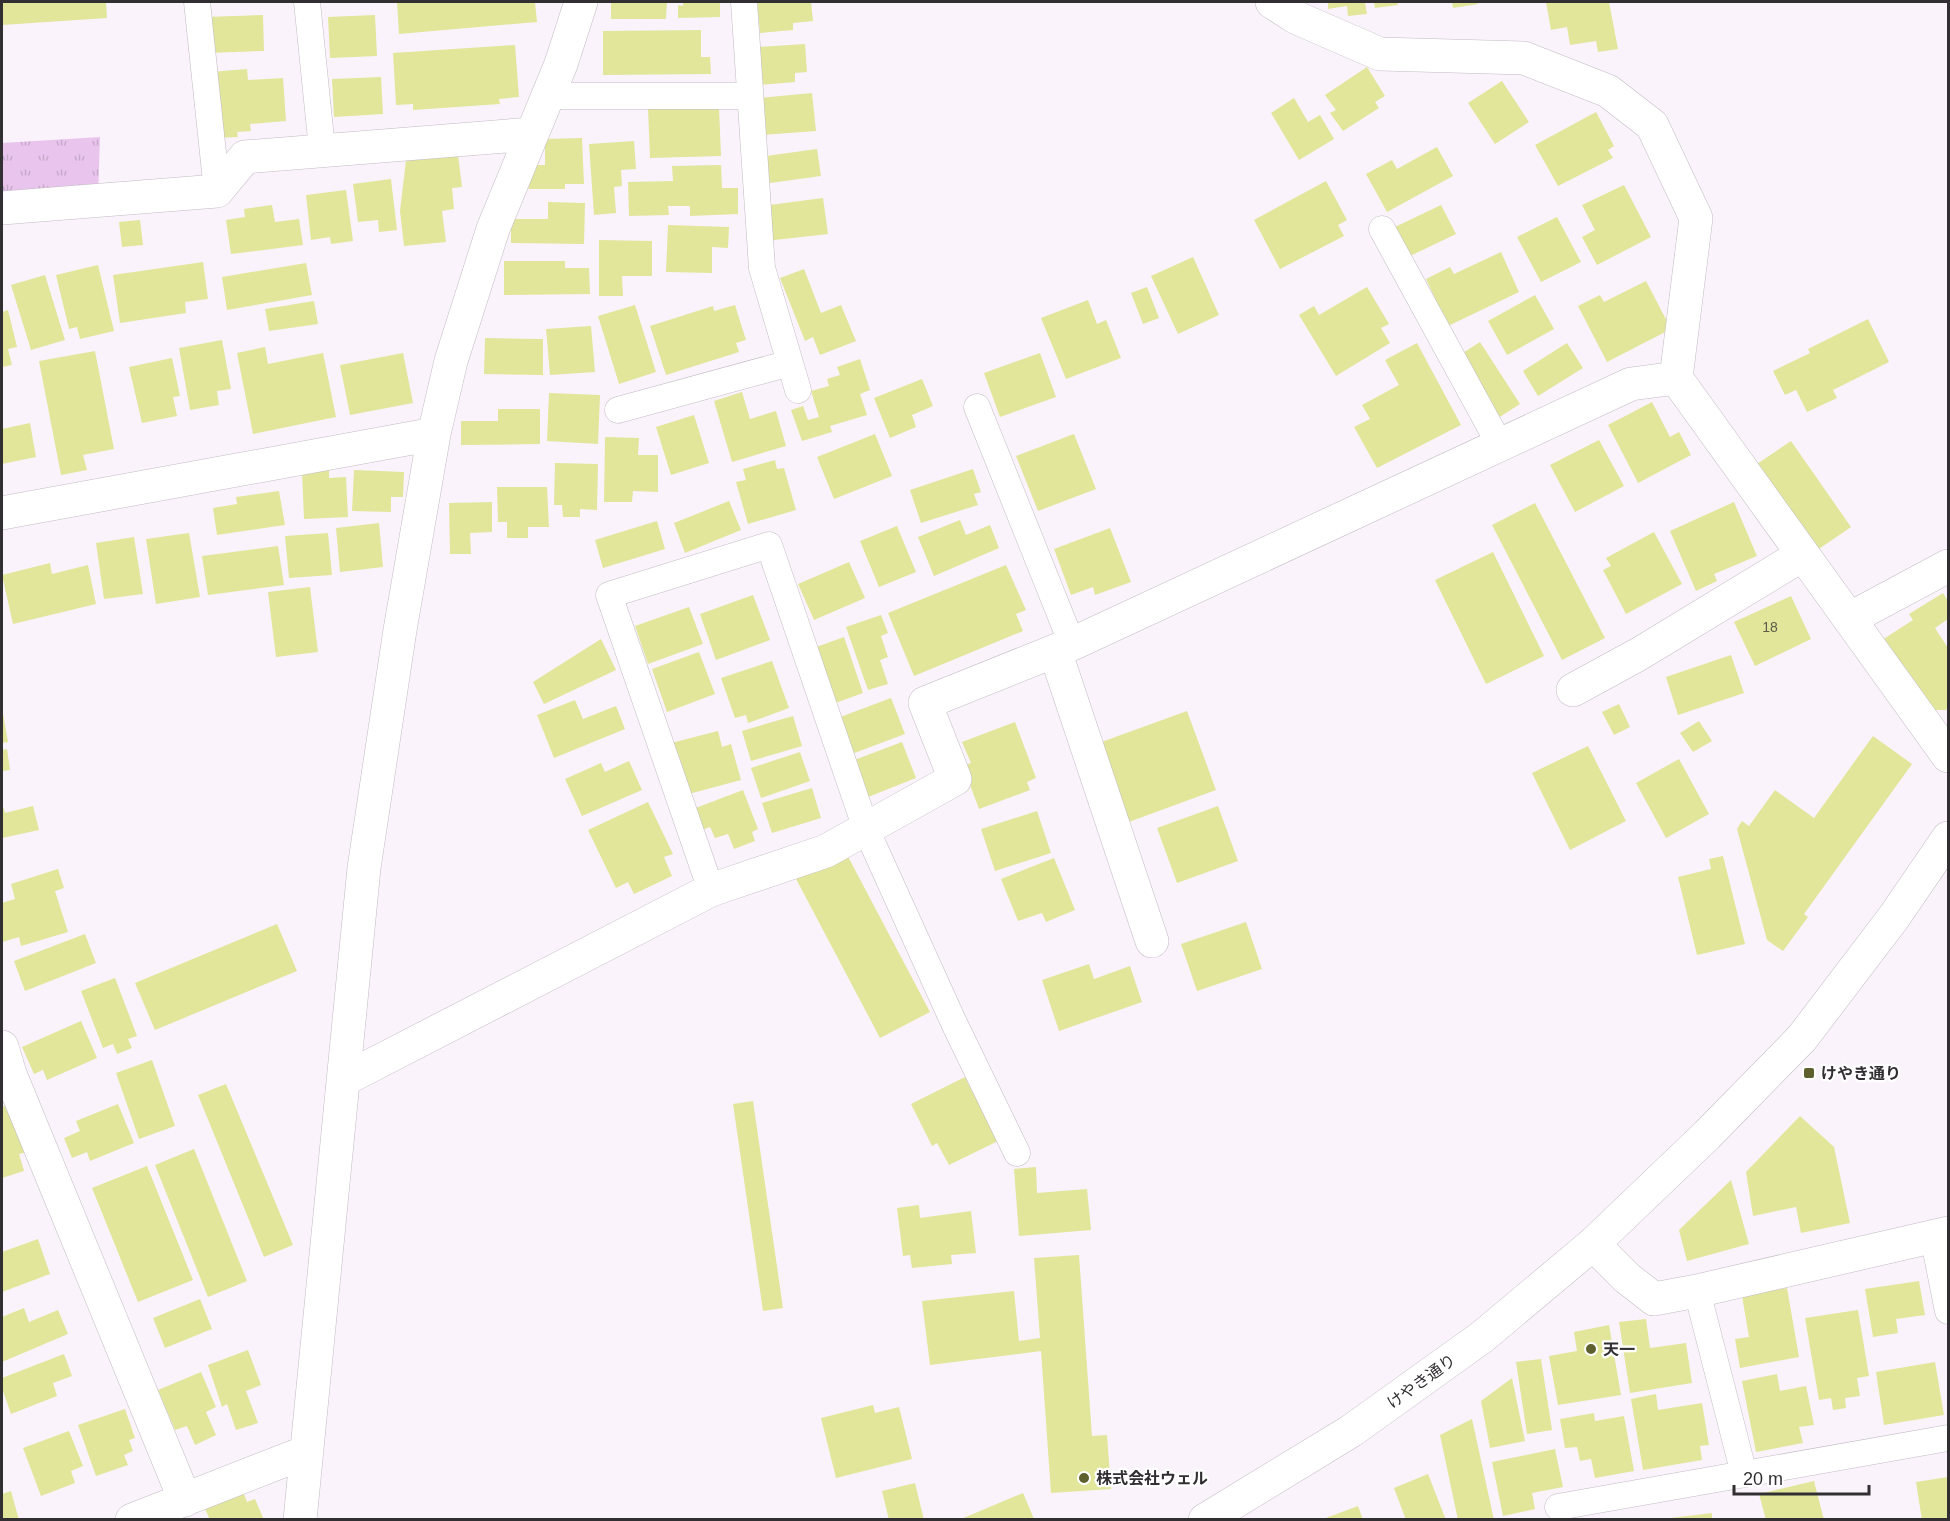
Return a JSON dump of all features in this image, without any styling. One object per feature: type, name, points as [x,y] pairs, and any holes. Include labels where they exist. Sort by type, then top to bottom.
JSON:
[{"type":"street","points":[[300,1520],[364,868],[400,630],[434,435],[451,361],[493,229],[561,64],[581,2]]},
{"type":"street","points":[[1272,2],[1297,18],[1380,54],[1524,58],[1608,91],[1652,125],[1696,218],[1676,378],[1948,756]]},
{"type":"street","points":[[2,208],[217,191],[245,156],[531,134]]},
{"type":"street","points":[[343,1080],[711,890],[826,851],[955,779],[926,703],[1064,648],[1631,384],[1676,378]]},
{"type":"street","points":[[2,513],[434,435]]},
{"type":"street","points":[[1573,690],[1639,654],[1803,555]]},
{"type":"street","points":[[1849,619],[1948,566]]},
{"type":"street","points":[[1064,648],[1152,941]]},
{"type":"street","name":"けやき通り","points":[[1212,1518],[1360,1425],[1482,1337],[1593,1244],[1707,1135],[1802,1038],[1894,916],[1948,838]]},
{"type":"street","points":[[4,1066],[185,1500]]},
{"type":"street","points":[[1593,1244],[1627,1278],[1654,1299],[1941,1235]]},
{"type":"street","points":[[132,1520],[306,1452]]},
{"type":"lane","points":[[197,2],[217,191]]},
{"type":"lane","points":[[307,2],[322,149]]},
{"type":"lane","points":[[744,2],[762,268],[798,390]]},
{"type":"lane","points":[[548,96],[750,96]]},
{"type":"lane","points":[[1382,229],[1500,445]]},
{"type":"lane","points":[[618,410],[790,363]]},
{"type":"lane","points":[[977,407],[1064,648]]},
{"type":"lane","points":[[711,890],[609,595],[769,545],[866,829],[954,1023],[1017,1153]]},
{"type":"lane","points":[[1941,1235],[1948,1311]]},
{"type":"lane","points":[[1697,1291],[1744,1474]]},
{"type":"lane","points":[[1558,1507],[1948,1438]]},
{"type":"green space","points":[[100,137],[98,200],[2,208],[2,143]]},
{"type":"building","points":[[2,2],[106,2],[107,18],[2,25]]},
{"type":"building","points":[[397,2],[535,2],[537,22],[399,34]]},
{"type":"building","points":[[611,2],[667,2],[666,19],[611,19]]},
{"type":"building","points":[[683,2],[720,2],[720,17],[678,18],[678,5],[683,6]]},
{"type":"building","points":[[757,2],[811,2],[813,21],[793,23],[793,30],[760,33]]},
{"type":"building","points":[[1328,2],[1365,2],[1367,14],[1348,16],[1347,6],[1328,9]]},
{"type":"building","points":[[1374,2],[1397,2],[1398,5],[1375,8]]},
{"type":"building","points":[[1452,2],[1477,2],[1478,4],[1453,8]]},
{"type":"building","points":[[1546,2],[1609,2],[1618,49],[1598,52],[1596,41],[1570,45],[1567,27],[1551,30]]},
{"type":"building","points":[[263,15],[264,51],[208,53],[206,17]]},
{"type":"building","points":[[375,15],[377,56],[330,58],[328,17]]},
{"type":"building","points":[[701,30],[701,57],[710,57],[711,74],[603,75],[603,31]]},
{"type":"building","points":[[805,44],[807,72],[795,73],[795,82],[760,85],[756,47]]},
{"type":"building","points":[[515,45],[519,97],[499,99],[500,104],[413,110],[413,104],[396,105],[393,53]]},
{"type":"building","points":[[1367,67],[1385,96],[1375,102],[1379,108],[1343,131],[1330,113],[1336,110],[1325,95]]},
{"type":"building","points":[[247,69],[248,80],[283,78],[286,121],[250,124],[251,131],[237,132],[238,137],[215,138],[210,72]]},
{"type":"building","points":[[381,77],[383,114],[334,117],[332,79]]},
{"type":"building","points":[[1502,81],[1529,122],[1495,144],[1468,103]]},
{"type":"building","points":[[812,93],[816,131],[762,135],[759,98]]},
{"type":"building","points":[[1294,98],[1308,122],[1320,115],[1334,139],[1299,160],[1271,113]]},
{"type":"building","points":[[719,107],[721,156],[650,158],[648,109]]},
{"type":"building","points":[[1596,112],[1614,146],[1608,150],[1613,158],[1558,186],[1535,145]]},
{"type":"building","points":[[582,138],[584,184],[565,184],[565,189],[529,189],[528,165],[545,165],[545,139]]},
{"type":"building","points":[[634,141],[636,169],[621,170],[622,186],[614,187],[616,213],[594,215],[589,144]]},
{"type":"building","points":[[1437,147],[1453,176],[1387,212],[1366,174],[1392,160],[1397,169]]},
{"type":"building","points":[[817,149],[821,176],[770,183],[766,156]]},
{"type":"building","points":[[458,155],[462,187],[452,188],[454,209],[442,211],[446,242],[404,246],[400,211],[406,160]]},
{"type":"building","points":[[721,165],[722,188],[738,188],[738,214],[690,216],[690,206],[668,206],[669,215],[629,216],[628,182],[673,181],[672,166]]},
{"type":"building","points":[[391,179],[397,230],[379,232],[378,220],[358,222],[353,184]]},
{"type":"building","points":[[1326,181],[1347,220],[1338,225],[1344,236],[1280,269],[1254,220]]},
{"type":"building","points":[[1624,185],[1651,237],[1597,265],[1582,237],[1595,230],[1582,205]]},
{"type":"building","points":[[346,190],[353,241],[331,244],[330,237],[311,240],[306,195]]},
{"type":"building","points":[[823,198],[828,234],[766,241],[762,206]]},
{"type":"building","points":[[548,202],[585,203],[584,244],[511,243],[511,219],[548,219]]},
{"type":"building","points":[[272,205],[275,222],[299,219],[303,245],[231,254],[226,220],[245,217],[244,209]]},
{"type":"building","points":[[1441,205],[1456,234],[1410,256],[1395,227]]},
{"type":"building","points":[[1557,217],[1581,262],[1541,282],[1517,237]]},
{"type":"building","points":[[140,220],[143,245],[122,247],[119,222]]},
{"type":"building","points":[[668,225],[729,227],[728,248],[712,247],[712,273],[666,272]]},
{"type":"building","points":[[599,240],[652,241],[652,276],[622,276],[623,296],[599,296]]},
{"type":"building","points":[[1501,252],[1519,292],[1448,326],[1426,279],[1450,267],[1454,274]]},
{"type":"building","points":[[1193,257],[1219,315],[1178,334],[1151,276]]},
{"type":"building","points":[[504,261],[565,261],[565,268],[589,268],[590,294],[504,295]]},
{"type":"building","points":[[203,262],[208,299],[185,302],[186,313],[120,323],[113,275]]},
{"type":"building","points":[[306,263],[312,295],[227,310],[222,277]]},
{"type":"building","points":[[98,265],[114,331],[80,339],[77,327],[69,329],[56,275]]},
{"type":"building","points":[[804,269],[821,313],[841,305],[856,341],[820,355],[813,337],[805,341],[780,278]]},
{"type":"building","points":[[45,275],[65,340],[31,350],[11,285]]},
{"type":"building","points":[[1646,281],[1671,329],[1607,362],[1578,306],[1600,295],[1604,302]]},
{"type":"building","points":[[1147,287],[1159,318],[1143,324],[1131,293]]},
{"type":"building","points":[[1367,287],[1389,324],[1381,328],[1390,343],[1336,376],[1299,315],[1314,306],[1319,315]]},
{"type":"building","points":[[1535,295],[1554,329],[1507,355],[1488,321]]},
{"type":"building","points":[[1088,300],[1097,324],[1106,320],[1121,358],[1066,379],[1041,318]]},
{"type":"building","points":[[314,301],[318,324],[269,331],[265,309]]},
{"type":"building","points":[[635,305],[656,372],[619,384],[598,316]]},
{"type":"building","points":[[735,305],[746,340],[736,343],[739,352],[666,375],[650,326],[713,306],[714,311]]},
{"type":"building","points":[[8,310],[17,347],[8,349],[12,365],[2,367],[2,312]]},
{"type":"building","points":[[1868,319],[1889,362],[1833,390],[1837,398],[1807,412],[1796,390],[1785,395],[1773,371],[1810,353],[1808,349]]},
{"type":"building","points":[[591,326],[595,372],[550,375],[546,329]]},
{"type":"building","points":[[485,338],[543,339],[543,375],[484,374]]},
{"type":"building","points":[[222,340],[231,389],[217,391],[219,405],[190,410],[179,348]]},
{"type":"building","points":[[1480,342],[1520,404],[1498,418],[1458,356]]},
{"type":"building","points":[[1417,343],[1461,425],[1377,468],[1354,427],[1370,419],[1362,405],[1399,385],[1385,360]]},
{"type":"building","points":[[1567,343],[1583,368],[1538,396],[1523,371]]},
{"type":"building","points":[[265,347],[268,364],[323,353],[336,417],[253,434],[237,353]]},
{"type":"building","points":[[95,351],[114,449],[83,455],[87,470],[61,475],[39,361]]},
{"type":"building","points":[[403,353],[413,403],[350,415],[340,365]]},
{"type":"building","points":[[1040,353],[1056,397],[1000,417],[984,373]]},
{"type":"building","points":[[172,358],[180,396],[173,397],[177,416],[142,423],[129,367]]},
{"type":"building","points":[[860,359],[870,390],[860,394],[867,415],[830,426],[832,432],[802,441],[791,410],[803,406],[808,420],[819,417],[811,391],[829,386],[827,379],[840,375],[837,367]]},
{"type":"building","points":[[922,379],[933,406],[912,415],[916,427],[890,438],[874,398]]},
{"type":"building","points":[[742,392],[750,419],[776,411],[786,446],[732,462],[714,401]]},
{"type":"building","points":[[549,393],[600,395],[598,444],[547,441]]},
{"type":"building","points":[[1652,402],[1670,437],[1679,432],[1691,455],[1638,483],[1608,425]]},
{"type":"building","points":[[498,409],[540,409],[540,444],[461,445],[461,421],[498,421]]},
{"type":"building","points":[[694,415],[709,463],[671,475],[656,427]]},
{"type":"building","points":[[30,423],[36,457],[2,464],[2,429]]},
{"type":"building","points":[[875,434],[892,476],[834,499],[817,457]]},
{"type":"building","points":[[1074,434],[1096,489],[1038,511],[1016,456]]},
{"type":"building","points":[[605,437],[639,438],[638,455],[658,455],[658,492],[633,491],[632,502],[604,502]]},
{"type":"building","points":[[1599,440],[1624,486],[1575,512],[1550,465]]},
{"type":"building","points":[[1791,441],[1851,527],[1813,553],[1754,466]]},
{"type":"building","points":[[775,460],[777,469],[784,468],[796,510],[748,524],[736,482],[746,480],[743,469]]},
{"type":"building","points":[[555,463],[598,464],[597,510],[580,509],[580,517],[563,517],[562,505],[554,505]]},
{"type":"building","points":[[973,469],[981,492],[974,494],[978,505],[921,523],[910,490]]},
{"type":"building","points":[[329,470],[329,478],[346,477],[348,517],[304,519],[302,471]]},
{"type":"building","points":[[354,470],[404,472],[403,497],[391,497],[391,512],[352,511]]},
{"type":"building","points":[[497,487],[547,487],[549,527],[528,527],[528,538],[507,538],[507,522],[498,522]]},
{"type":"building","points":[[279,491],[285,525],[217,535],[213,508],[237,504],[236,497]]},
{"type":"building","points":[[729,501],[741,530],[685,553],[674,523]]},
{"type":"building","points":[[492,502],[492,532],[470,533],[471,554],[450,554],[449,503]]},
{"type":"building","points":[[1734,502],[1757,556],[1714,574],[1717,581],[1696,591],[1670,531]]},
{"type":"building","points":[[1535,503],[1605,638],[1562,660],[1492,525]]},
{"type":"building","points":[[960,520],[966,535],[990,525],[999,548],[934,576],[918,537]]},
{"type":"building","points":[[657,521],[665,549],[603,568],[595,540]]},
{"type":"building","points":[[379,523],[383,567],[340,572],[336,528]]},
{"type":"building","points":[[897,526],[916,572],[879,587],[860,541]]},
{"type":"building","points":[[1110,528],[1131,582],[1095,595],[1093,587],[1071,595],[1054,549]]},
{"type":"building","points":[[1654,532],[1682,584],[1626,614],[1603,570],[1611,566],[1606,558]]},
{"type":"building","points":[[189,533],[200,597],[156,604],[146,539]]},
{"type":"building","points":[[328,533],[332,575],[289,578],[285,536]]},
{"type":"building","points":[[134,537],[143,594],[104,599],[96,543]]},
{"type":"building","points":[[278,546],[284,585],[208,595],[202,556]]},
{"type":"building","points":[[1493,552],[1544,656],[1486,684],[1435,580]]},
{"type":"building","points":[[849,562],[865,598],[814,620],[798,584]]},
{"type":"building","points":[[50,563],[52,574],[88,565],[96,604],[13,624],[2,575]]},
{"type":"building","points":[[1006,565],[1026,610],[1016,614],[1023,631],[914,676],[888,613]]},
{"type":"building","points":[[310,587],[318,652],[276,657],[268,592]]},
{"type":"building","points":[[1943,593],[1948,601],[1948,619],[1935,628],[1948,648],[1948,705],[1946,710],[1928,710],[1882,640],[1913,620],[1909,614]]},
{"type":"building","points":[[753,595],[770,640],[716,660],[700,614]]},
{"type":"building","points":[[1791,596],[1811,639],[1755,666],[1734,622]]},
{"type":"building","points":[[689,607],[703,644],[648,664],[635,626]]},
{"type":"building","points":[[881,615],[888,633],[881,636],[888,657],[880,660],[888,684],[868,690],[846,627]]},
{"type":"building","points":[[844,637],[863,693],[827,706],[808,650]]},
{"type":"building","points":[[601,639],[616,670],[544,704],[533,682]]},
{"type":"building","points":[[699,652],[715,694],[667,712],[652,669]]},
{"type":"building","points":[[1731,655],[1744,693],[1678,715],[1666,677]]},
{"type":"building","points":[[772,661],[789,708],[748,723],[746,715],[735,718],[721,678]]},
{"type":"building","points":[[891,698],[905,734],[849,755],[835,719]]},
{"type":"building","points":[[575,700],[583,719],[616,706],[625,729],[554,758],[537,715]]},
{"type":"building","points":[[1619,704],[1630,727],[1614,735],[1602,712]]},
{"type":"building","points":[[2,708],[8,742],[2,743]]},
{"type":"building","points":[[1187,711],[1216,790],[1126,823],[1096,744]]},
{"type":"building","points":[[793,716],[802,746],[751,761],[742,731]]},
{"type":"building","points":[[1699,721],[1712,741],[1693,752],[1680,733]]},
{"type":"building","points":[[1015,722],[1036,778],[1027,782],[1030,790],[979,809],[963,766],[971,763],[962,742]]},
{"type":"building","points":[[718,731],[722,747],[731,744],[741,780],[685,795],[671,743]]},
{"type":"building","points":[[1873,736],[1912,764],[1804,914],[1808,917],[1783,951],[1767,940],[1737,829],[1742,821],[1749,826],[1775,790],[1814,818]]},
{"type":"building","points":[[902,742],[916,778],[863,799],[849,762]]},
{"type":"building","points":[[1588,746],[1626,821],[1570,850],[1532,773]]},
{"type":"building","points":[[7,749],[10,770],[2,771],[2,750]]},
{"type":"building","points":[[800,752],[810,781],[761,798],[751,768]]},
{"type":"building","points":[[1679,759],[1709,814],[1666,838],[1636,783]]},
{"type":"building","points":[[629,761],[642,790],[582,816],[565,779],[601,763],[605,772]]},
{"type":"building","points":[[812,788],[821,818],[772,833],[762,803]]},
{"type":"building","points":[[743,790],[758,829],[752,832],[755,841],[734,849],[728,834],[715,838],[710,827],[702,830],[693,809]]},
{"type":"building","points":[[648,802],[673,854],[664,857],[672,876],[634,894],[628,882],[616,888],[588,830]]},
{"type":"building","points":[[2,803],[5,813],[33,806],[39,830],[2,838]]},
{"type":"building","points":[[1218,806],[1238,861],[1177,883],[1157,828]]},
{"type":"building","points":[[1037,811],[1051,853],[995,871],[981,829]]},
{"type":"building","points":[[844,849],[930,1012],[880,1038],[794,875]]},
{"type":"building","points":[[1723,856],[1745,944],[1697,955],[1678,877],[1711,869],[1709,859]]},
{"type":"building","points":[[1054,858],[1075,910],[1046,922],[1042,913],[1018,921],[1001,879]]},
{"type":"building","points":[[58,869],[64,888],[55,891],[68,932],[21,946],[19,937],[2,942],[2,903],[15,899],[11,884]]},
{"type":"building","points":[[1246,922],[1262,969],[1197,991],[1181,944]]},
{"type":"building","points":[[277,924],[297,971],[155,1030],[135,983]]},
{"type":"building","points":[[85,934],[96,963],[25,991],[14,961]]},
{"type":"building","points":[[1089,964],[1094,979],[1130,966],[1142,1002],[1059,1031],[1042,980]]},
{"type":"building","points":[[115,978],[137,1036],[128,1039],[132,1048],[117,1054],[113,1044],[103,1048],[81,991]]},
{"type":"building","points":[[81,1021],[97,1058],[47,1080],[43,1070],[34,1074],[22,1047]]},
{"type":"building","points":[[152,1060],[175,1126],[139,1139],[116,1073]]},
{"type":"building","points":[[965,1077],[998,1141],[949,1165],[937,1143],[932,1146],[911,1104]]},
{"type":"building","points":[[226,1084],[293,1245],[264,1257],[198,1095]]},
{"type":"building","points":[[753,1101],[783,1308],[763,1311],[733,1104]]},
{"type":"building","points":[[10,1104],[27,1152],[19,1154],[24,1171],[2,1178],[2,1107]]},
{"type":"building","points":[[118,1104],[134,1143],[90,1161],[87,1152],[72,1158],[64,1138],[80,1131],[76,1121]]},
{"type":"building","points":[[1800,1116],[1834,1147],[1850,1223],[1801,1233],[1796,1207],[1753,1216],[1746,1172]]},
{"type":"building","points":[[194,1149],[247,1281],[208,1297],[155,1165]]},
{"type":"building","points":[[147,1166],[193,1280],[138,1302],[92,1188]]},
{"type":"building","points":[[1036,1167],[1037,1193],[1087,1189],[1091,1230],[1019,1236],[1014,1169]]},
{"type":"building","points":[[1731,1180],[1749,1244],[1687,1261],[1679,1230]]},
{"type":"building","points":[[919,1205],[920,1218],[971,1211],[976,1253],[951,1255],[952,1264],[912,1268],[910,1255],[903,1256],[897,1208]]},
{"type":"building","points":[[38,1239],[50,1274],[2,1292],[2,1252]]},
{"type":"building","points":[[1079,1255],[1092,1436],[1107,1435],[1111,1489],[1051,1493],[1041,1351],[930,1365],[922,1301],[1014,1291],[1019,1341],[1040,1338],[1034,1258]]},
{"type":"building","points":[[1919,1281],[1925,1315],[1896,1319],[1898,1333],[1873,1337],[1865,1289]]},
{"type":"building","points":[[1787,1288],[1799,1357],[1740,1368],[1735,1339],[1749,1337],[1742,1296]]},
{"type":"building","points":[[200,1299],[212,1329],[165,1348],[153,1318]]},
{"type":"building","points":[[24,1308],[29,1322],[58,1310],[68,1334],[2,1362],[2,1317]]},
{"type":"building","points":[[1858,1310],[1869,1376],[1857,1378],[1860,1396],[1845,1398],[1846,1408],[1833,1410],[1831,1398],[1819,1400],[1805,1318]]},
{"type":"building","points":[[1646,1319],[1650,1348],[1686,1343],[1692,1383],[1630,1393],[1619,1322]]},
{"type":"building","points":[[1609,1325],[1621,1395],[1558,1405],[1549,1356],[1577,1351],[1574,1332]]},
{"type":"building","points":[[248,1350],[261,1385],[246,1391],[258,1423],[236,1430],[227,1404],[222,1407],[208,1365]]},
{"type":"building","points":[[64,1354],[72,1376],[53,1383],[57,1396],[11,1414],[2,1388],[2,1378]]},
{"type":"building","points":[[1541,1359],[1552,1430],[1527,1434],[1516,1362]]},
{"type":"building","points":[[1935,1362],[1944,1415],[1884,1425],[1876,1372]]},
{"type":"building","points":[[201,1372],[216,1407],[206,1412],[216,1435],[195,1445],[187,1426],[175,1430],[158,1390]]},
{"type":"building","points":[[1777,1374],[1780,1391],[1806,1386],[1814,1425],[1799,1427],[1803,1443],[1756,1452],[1742,1381]]},
{"type":"building","points":[[1512,1378],[1525,1441],[1490,1448],[1481,1401]]},
{"type":"building","points":[[1656,1394],[1658,1410],[1702,1403],[1709,1445],[1700,1446],[1702,1460],[1643,1470],[1631,1399]]},
{"type":"building","points":[[873,1405],[875,1413],[899,1407],[912,1459],[836,1478],[821,1418]]},
{"type":"building","points":[[125,1409],[135,1438],[129,1440],[133,1451],[124,1455],[128,1465],[96,1476],[78,1425]]},
{"type":"building","points":[[1594,1413],[1595,1421],[1624,1416],[1634,1471],[1595,1478],[1591,1459],[1580,1461],[1577,1447],[1565,1448],[1560,1419]]},
{"type":"building","points":[[1472,1419],[1494,1520],[1458,1520],[1440,1435]]},
{"type":"building","points":[[69,1431],[83,1466],[71,1471],[75,1483],[41,1496],[23,1448]]},
{"type":"building","points":[[1555,1449],[1563,1487],[1532,1493],[1535,1509],[1503,1516],[1492,1462]]},
{"type":"building","points":[[1428,1474],[1446,1520],[1406,1520],[1394,1488]]},
{"type":"building","points":[[1948,1477],[1948,1520],[1922,1520],[1916,1482]]},
{"type":"building","points":[[1814,1481],[1824,1520],[1766,1520],[1759,1494]]},
{"type":"building","points":[[915,1483],[924,1520],[889,1520],[882,1491]]},
{"type":"building","points":[[242,1489],[247,1502],[255,1499],[264,1520],[210,1520],[203,1504]]},
{"type":"building","points":[[11,1491],[19,1520],[2,1520],[2,1494]]},
{"type":"building","points":[[1023,1493],[1034,1519],[961,1519]]},
{"type":"building","points":[[1358,1506],[1363,1520],[1323,1520],[1323,1519]]},
{"type":"building","points":[[1712,1513],[1712,1520],[1671,1520],[1671,1518]]},
{"type":"place","name":"けやき通り","points":[[1809,1073]]},
{"type":"place","name":"天一","points":[[1591,1349]]},
{"type":"place","name":"株式会社ウェル","points":[[1084,1478]]}]
